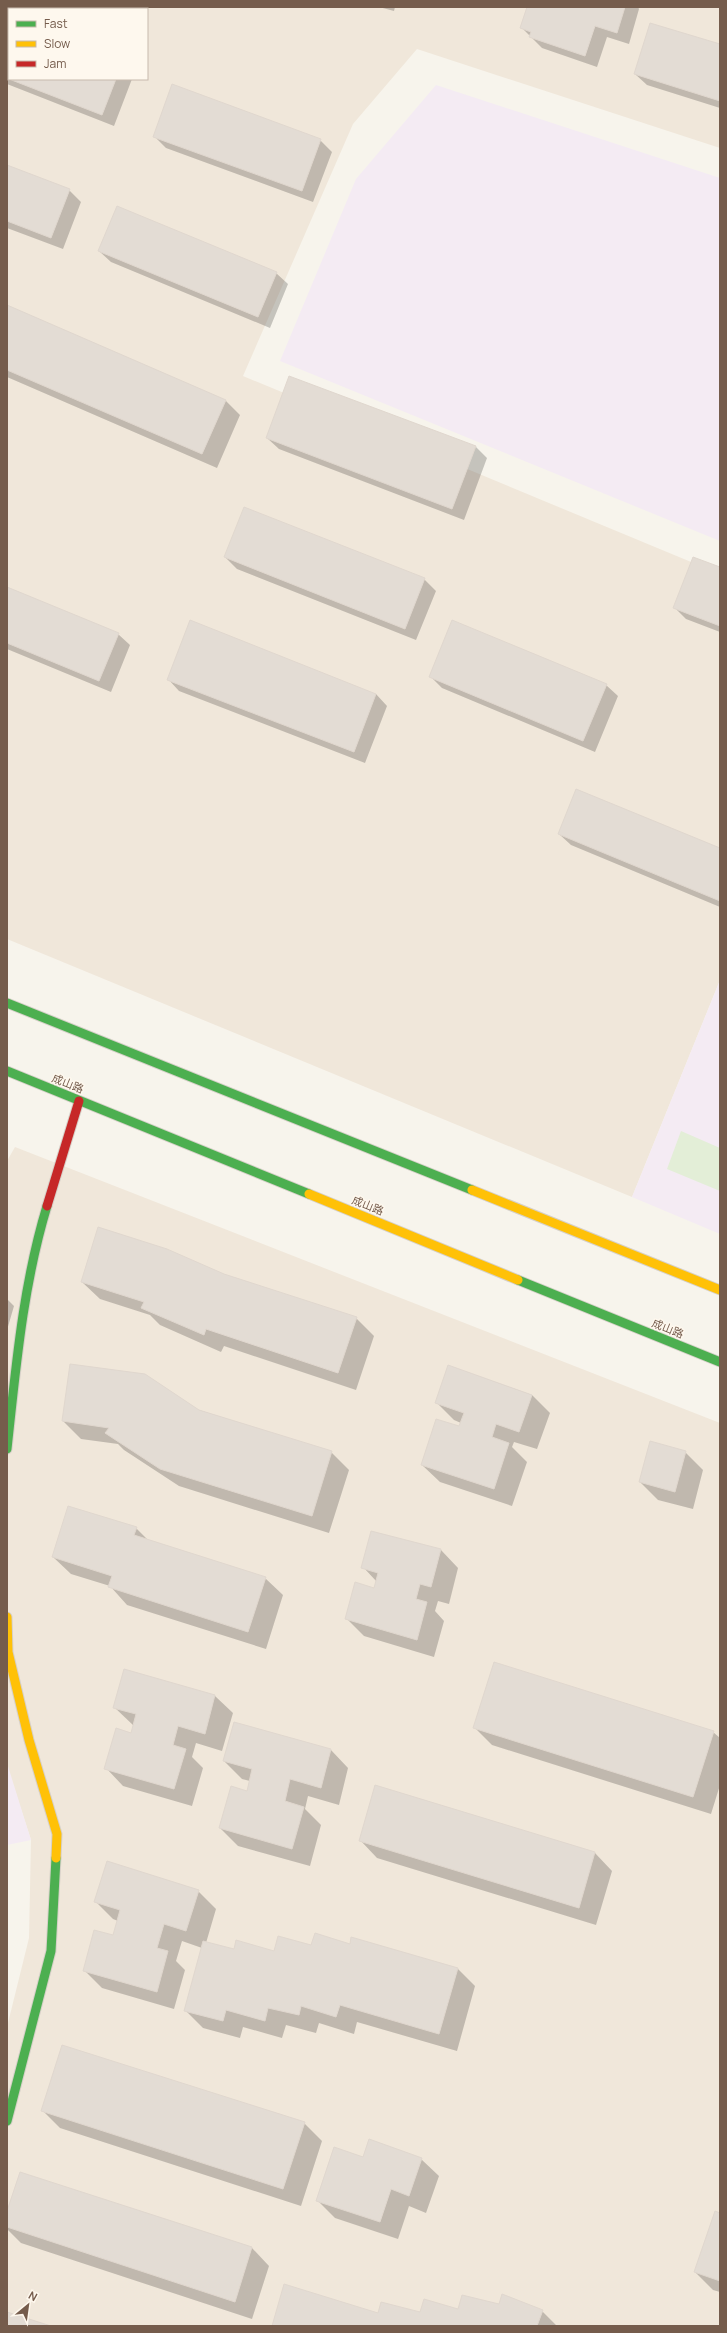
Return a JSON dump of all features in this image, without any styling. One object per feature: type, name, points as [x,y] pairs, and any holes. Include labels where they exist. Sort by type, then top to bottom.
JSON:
[{"type":"main road","points":[[7,1003],[720,1290]]},
{"type":"main road","name":"成山路","points":[[7,1071],[720,1362]]},
{"type":"main road","points":[[7,1449],[21,1318],[34,1249],[79,1101]]},
{"type":"main road","points":[[7,1617],[8,1652],[29,1740],[57,1834],[50,1951],[7,2121]]},
{"type":"shaded area","points":[[7,7],[720,7],[720,148],[417,49],[353,124],[243,376],[720,574],[720,980],[632,1197],[7,939]]},
{"type":"shaded area","points":[[436,85],[720,178],[720,541],[280,361],[356,179]]},
{"type":"shaded area","points":[[720,980],[720,1234],[632,1197]]},
{"type":"shaded area","points":[[15,1147],[720,1423],[720,2326],[7,2326],[7,2027],[29,1938],[31,1840],[7,1766],[7,1161]]},
{"type":"shaded area","points":[[7,1763],[31,1840],[7,1845]]},
{"type":"green space","points":[[681,1131],[720,1148],[720,1191],[667,1169]]},
{"type":"building","points":[[527,7],[625,7],[617,33],[595,26],[585,56],[529,37],[531,32],[520,28]]},
{"type":"building","points":[[7,14],[8,78],[7,78]]},
{"type":"building","points":[[650,23],[720,44],[720,101],[634,74]]},
{"type":"building","points":[[12,80],[116,80],[102,115]]},
{"type":"building","points":[[172,84],[321,139],[302,191],[153,137]]},
{"type":"building","points":[[7,165],[70,189],[51,238],[7,221]]},
{"type":"building","points":[[117,206],[277,272],[258,317],[98,251]]},
{"type":"building","points":[[7,305],[226,400],[202,454],[7,370]]},
{"type":"building","points":[[289,376],[476,446],[452,509],[266,438]]},
{"type":"building","points":[[244,507],[425,578],[405,629],[224,557]]},
{"type":"building","points":[[693,557],[720,567],[720,626],[673,608]]},
{"type":"building","points":[[7,587],[119,633],[99,681],[7,643]]},
{"type":"building","points":[[190,620],[376,694],[354,752],[167,680]]},
{"type":"building","points":[[452,620],[607,684],[583,741],[429,677]]},
{"type":"building","points":[[576,789],[720,848],[720,901],[558,834]]},
{"type":"building","points":[[98,1227],[167,1249],[224,1274],[357,1317],[338,1373],[206,1329],[204,1335],[141,1308],[144,1302],[81,1282]]},
{"type":"building","points":[[70,1364],[145,1374],[199,1410],[332,1451],[312,1516],[160,1469],[105,1433],[109,1428],[62,1421]]},
{"type":"building","points":[[448,1365],[532,1395],[519,1432],[496,1424],[492,1437],[509,1443],[494,1489],[421,1465],[436,1419],[459,1426],[464,1413],[435,1403]]},
{"type":"building","points":[[650,1441],[686,1451],[675,1492],[639,1482]]},
{"type":"building","points":[[68,1506],[137,1527],[134,1535],[266,1577],[248,1632],[108,1587],[112,1576],[52,1557]]},
{"type":"building","points":[[371,1531],[441,1549],[431,1587],[420,1584],[416,1599],[427,1602],[417,1640],[345,1619],[355,1582],[374,1588],[378,1573],[361,1568]]},
{"type":"building","points":[[494,1662],[714,1731],[693,1797],[473,1728]]},
{"type":"building","points":[[124,1669],[215,1695],[205,1734],[178,1726],[173,1745],[186,1749],[174,1789],[104,1769],[116,1728],[131,1733],[136,1714],[113,1708]]},
{"type":"building","points":[[234,1722],[331,1749],[321,1788],[290,1779],[285,1801],[304,1807],[292,1849],[219,1828],[231,1786],[247,1791],[252,1769],[223,1761]]},
{"type":"building","points":[[375,1785],[595,1852],[579,1908],[359,1841]]},
{"type":"building","points":[[107,1861],[199,1890],[186,1931],[164,1924],[157,1948],[168,1951],[157,1992],[83,1971],[94,1930],[113,1935],[120,1910],[94,1902]]},
{"type":"building","points":[[315,1933],[350,1944],[351,1937],[458,1968],[439,2034],[340,2005],[336,2017],[301,2006],[299,2015],[268,2008],[265,2021],[226,2010],[223,2021],[184,2011],[203,1941],[234,1949],[236,1940],[274,1951],[278,1936],[311,1945]]},
{"type":"building","points":[[62,2045],[305,2122],[283,2189],[41,2111]]},
{"type":"building","points":[[369,2139],[422,2158],[409,2196],[391,2189],[380,2222],[316,2201],[334,2147],[363,2157]]},
{"type":"building","points":[[20,2172],[252,2247],[235,2302],[7,2227],[7,2211]]},
{"type":"building","points":[[715,2211],[720,2213],[720,2281],[694,2272]]},
{"type":"building","points":[[284,2284],[378,2313],[381,2302],[420,2312],[424,2299],[458,2309],[462,2295],[499,2304],[502,2294],[543,2310],[537,2326],[272,2326]]},
{"type":"building","points":[[7,2312],[51,2326],[7,2326]]},
{"type":"traffic: fast","points":[[7,1003],[472,1190]]},
{"type":"traffic: fast","points":[[7,1071],[309,1194]]},
{"type":"traffic: fast","points":[[7,1449],[21,1326],[32,1266],[47,1206]]},
{"type":"traffic: fast","points":[[518,1280],[720,1362]]},
{"type":"traffic: fast","points":[[7,2121],[51,1951],[56,1858]]},
{"type":"traffic: slow","points":[[472,1190],[720,1290]]},
{"type":"traffic: slow","points":[[309,1194],[518,1280]]},
{"type":"traffic: slow","points":[[7,1617],[8,1652],[29,1740],[57,1834],[56,1858]]},
{"type":"traffic: jam","points":[[47,1206],[79,1101]]}]
